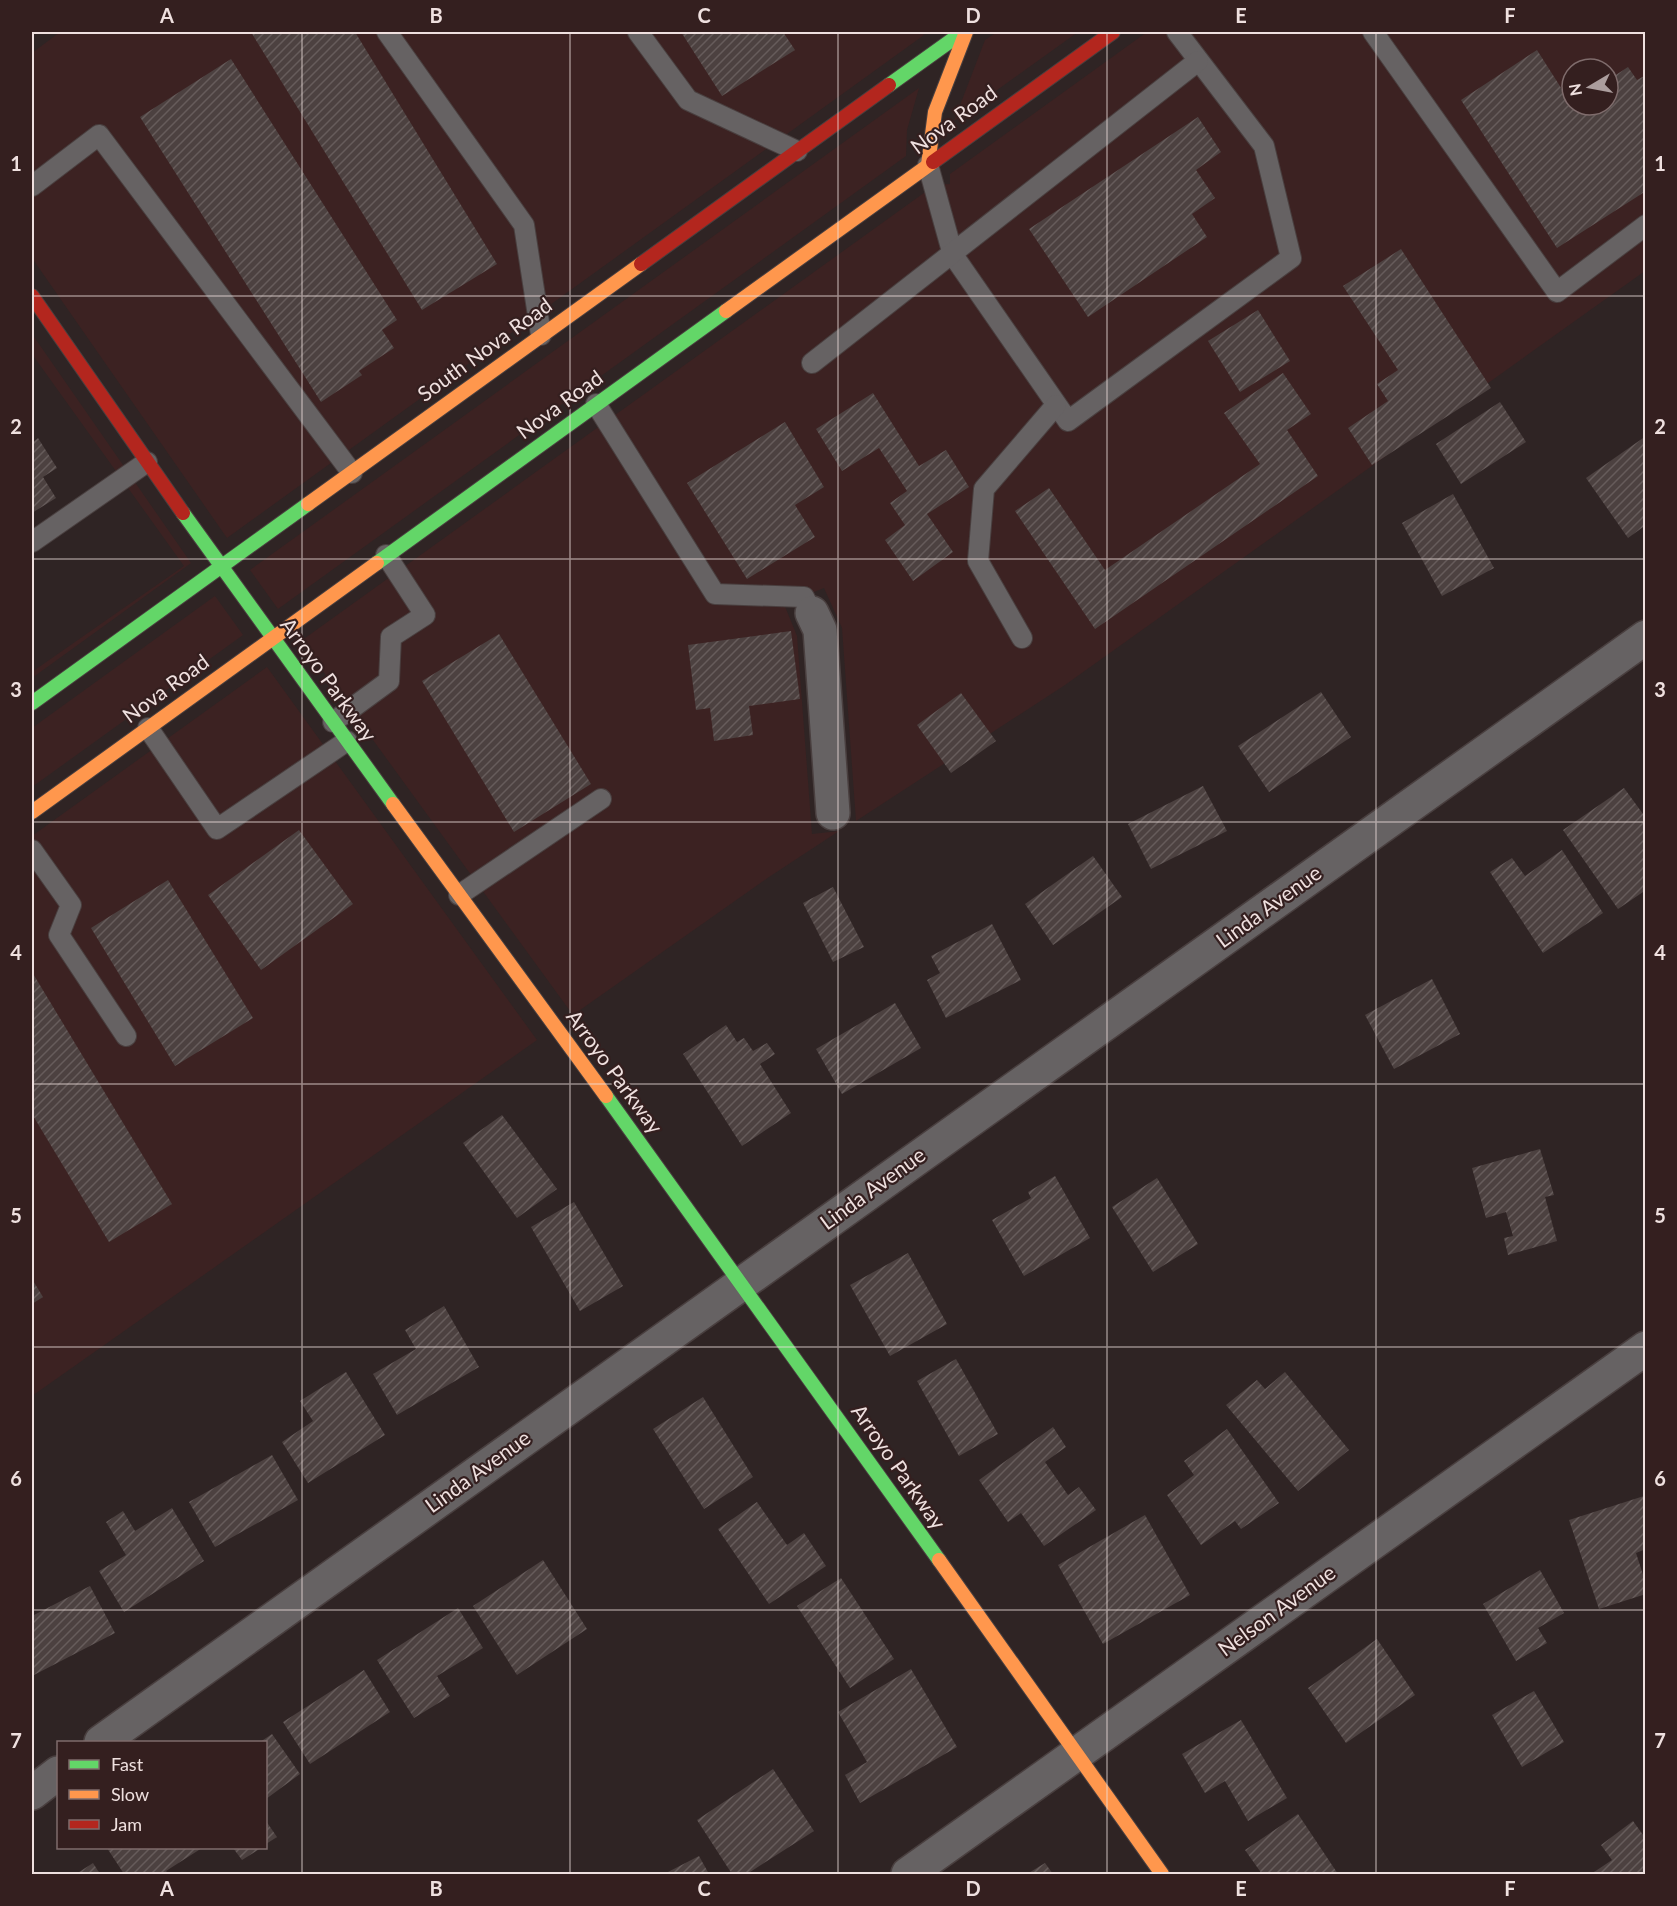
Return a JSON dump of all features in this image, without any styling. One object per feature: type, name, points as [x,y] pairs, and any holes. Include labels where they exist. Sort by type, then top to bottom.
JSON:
[{"type":"main road","name":"Nova Road","points":[[32,812],[1113,32]]},
{"type":"main road","name":"South Nova Road","points":[[32,703],[958,33]]},
{"type":"main road","points":[[928,165],[928,134],[958,33]]},
{"type":"main road","name":"Arroyo Parkway","points":[[32,296],[220,567],[742,1283],[1162,1875]]},
{"type":"street","points":[[812,613],[819,630],[833,813]]},
{"type":"street","name":"Linda Avenue","points":[[104,1741],[1646,637]]},
{"type":"street","name":"Nelson Avenue","points":[[908,1875],[1646,1348]]},
{"type":"street","points":[[32,1792],[57,1774]]},
{"type":"lane","points":[[387,32],[524,225],[541,335]]},
{"type":"lane","points":[[638,32],[688,100],[797,151]]},
{"type":"lane","points":[[928,165],[953,255],[1068,421],[1291,258],[1264,146],[1177,32]]},
{"type":"lane","points":[[1373,32],[1557,292],[1646,225]]},
{"type":"lane","points":[[812,363],[953,255],[1198,61]]},
{"type":"lane","points":[[32,186],[99,135],[352,473]]},
{"type":"lane","points":[[596,404],[716,594],[804,597],[812,613]]},
{"type":"lane","points":[[1022,638],[978,561],[984,489],[1056,405]]},
{"type":"lane","points":[[32,542],[147,462]]},
{"type":"lane","points":[[333,722],[389,681],[390,637],[425,615],[386,555]]},
{"type":"lane","points":[[148,728],[217,829],[346,741]]},
{"type":"lane","points":[[459,896],[601,799]]},
{"type":"lane","points":[[32,850],[71,905],[58,935],[126,1036]]},
{"type":"shaded area","points":[[60,32],[921,32],[924,35],[227,538],[32,258],[32,53]]},
{"type":"shaded area","points":[[997,32],[1078,32],[954,121],[985,40]]},
{"type":"shaded area","points":[[1147,32],[1645,32],[1645,271],[1065,685],[856,821],[842,628],[824,588],[784,604],[797,636],[812,834],[839,831],[769,877],[573,1015],[301,641],[935,185],[950,184],[950,174]]},
{"type":"shaded area","points":[[919,88],[907,130],[906,156],[278,609],[250,570]]},
{"type":"shaded area","points":[[32,334],[191,563],[32,678],[32,672],[184,566],[32,354]]},
{"type":"shaded area","points":[[215,596],[243,635],[32,787],[32,728]]},
{"type":"shaded area","points":[[267,667],[537,1040],[32,1396],[32,836]]},
{"type":"building","points":[[251,32],[355,32],[497,264],[422,310]]},
{"type":"building","points":[[681,32],[783,32],[795,50],[722,96]]},
{"type":"building","points":[[1537,50],[1560,86],[1560,117],[1620,117],[1620,72],[1628,67],[1637,80],[1646,75],[1646,191],[1557,248],[1461,100]]},
{"type":"building","points":[[231,59],[397,320],[382,330],[394,348],[359,371],[362,375],[321,402],[140,117]]},
{"type":"building","points":[[1198,117],[1221,152],[1196,170],[1215,198],[1192,214],[1207,237],[1088,317],[1029,229]]},
{"type":"building","points":[[1401,249],[1491,388],[1372,465],[1348,428],[1388,401],[1377,384],[1398,370],[1343,286]]},
{"type":"building","points":[[1258,310],[1290,361],[1240,392],[1208,341]]},
{"type":"building","points":[[1283,373],[1311,414],[1287,430],[1318,476],[1095,629],[1015,511],[1049,488],[1105,570],[1260,464],[1224,413]]},
{"type":"building","points":[[873,393],[919,466],[946,450],[969,487],[927,514],[953,552],[913,581],[885,540],[905,525],[890,503],[907,491],[879,448],[842,471],[816,429]]},
{"type":"building","points":[[1500,402],[1526,442],[1461,484],[1436,444]]},
{"type":"building","points":[[785,422],[824,487],[795,505],[815,537],[747,579],[687,483]]},
{"type":"building","points":[[1646,436],[1646,525],[1628,538],[1586,478]]},
{"type":"building","points":[[38,438],[57,468],[43,477],[56,498],[32,513],[32,443]]},
{"type":"building","points":[[1453,494],[1494,568],[1442,596],[1402,523]]},
{"type":"building","points":[[791,631],[800,699],[749,706],[753,735],[714,741],[710,708],[696,710],[688,645]]},
{"type":"building","points":[[499,634],[591,784],[514,832],[422,681]]},
{"type":"building","points":[[1321,692],[1351,737],[1269,792],[1238,746]]},
{"type":"building","points":[[961,693],[996,741],[951,773],[917,725]]},
{"type":"building","points":[[1203,786],[1227,831],[1151,869],[1128,824]]},
{"type":"building","points":[[1624,788],[1646,818],[1646,890],[1618,909],[1563,830]]},
{"type":"building","points":[[299,830],[353,904],[261,970],[208,895]]},
{"type":"building","points":[[1562,850],[1603,913],[1543,953],[1490,872],[1512,858],[1525,876]]},
{"type":"building","points":[[1093,856],[1122,897],[1053,945],[1025,904]]},
{"type":"building","points":[[168,880],[253,1018],[175,1066],[91,928]]},
{"type":"building","points":[[833,887],[864,947],[833,962],[803,903]]},
{"type":"building","points":[[992,924],[1021,980],[946,1018],[927,980],[940,973],[931,956]]},
{"type":"building","points":[[32,972],[172,1204],[109,1242],[32,1114]]},
{"type":"building","points":[[1432,979],[1460,1034],[1394,1069],[1365,1015]]},
{"type":"building","points":[[895,1003],[921,1048],[842,1094],[816,1049]]},
{"type":"building","points":[[726,1025],[737,1042],[744,1038],[753,1051],[767,1043],[775,1054],[760,1064],[791,1113],[742,1146],[683,1054]]},
{"type":"building","points":[[502,1115],[557,1189],[517,1218],[463,1143]]},
{"type":"building","points":[[1540,1149],[1554,1195],[1545,1197],[1557,1241],[1508,1255],[1504,1238],[1513,1236],[1506,1212],[1486,1218],[1472,1168]]},
{"type":"building","points":[[1055,1176],[1090,1238],[1024,1276],[992,1220],[1031,1198],[1028,1192]]},
{"type":"building","points":[[1157,1178],[1198,1244],[1153,1272],[1112,1207]]},
{"type":"building","points":[[574,1202],[623,1286],[580,1311],[531,1227]]},
{"type":"building","points":[[908,1253],[947,1324],[890,1356],[850,1285]]},
{"type":"building","points":[[32,1279],[43,1297],[32,1304]]},
{"type":"building","points":[[444,1306],[479,1367],[397,1415],[373,1374],[416,1349],[405,1330]]},
{"type":"building","points":[[956,1359],[998,1434],[959,1456],[917,1381]]},
{"type":"building","points":[[346,1372],[385,1435],[308,1483],[282,1442],[313,1421],[300,1401]]},
{"type":"building","points":[[1285,1372],[1349,1450],[1298,1491],[1226,1405],[1257,1380],[1265,1389]]},
{"type":"building","points":[[703,1397],[753,1477],[704,1509],[653,1429]]},
{"type":"building","points":[[1053,1427],[1066,1447],[1045,1462],[1068,1495],[1079,1487],[1096,1510],[1044,1546],[1021,1513],[1008,1522],[979,1480]]},
{"type":"building","points":[[1227,1429],[1279,1503],[1241,1529],[1235,1521],[1201,1545],[1167,1495],[1194,1475],[1184,1461]]},
{"type":"building","points":[[272,1455],[298,1500],[215,1547],[189,1502]]},
{"type":"building","points":[[1644,1496],[1646,1549],[1636,1553],[1646,1584],[1646,1594],[1599,1609],[1569,1520]]},
{"type":"building","points":[[757,1502],[787,1545],[804,1533],[826,1566],[769,1604],[718,1529]]},
{"type":"building","points":[[172,1508],[204,1561],[124,1612],[99,1571],[126,1555],[106,1522],[123,1511],[135,1531]]},
{"type":"building","points":[[1145,1515],[1190,1595],[1103,1644],[1058,1565]]},
{"type":"building","points":[[543,1560],[587,1629],[517,1675],[473,1606]]},
{"type":"building","points":[[1540,1570],[1564,1613],[1538,1628],[1547,1643],[1516,1661],[1483,1604]]},
{"type":"building","points":[[841,1578],[894,1659],[850,1688],[797,1606]]},
{"type":"building","points":[[90,1586],[115,1633],[32,1676],[32,1616]]},
{"type":"building","points":[[458,1608],[483,1648],[437,1676],[450,1696],[414,1718],[377,1660]]},
{"type":"building","points":[[1377,1639],[1415,1695],[1346,1743],[1308,1688]]},
{"type":"building","points":[[911,1669],[957,1747],[860,1803],[845,1775],[867,1762],[838,1712]]},
{"type":"building","points":[[364,1670],[390,1712],[310,1764],[283,1722]]},
{"type":"building","points":[[1534,1691],[1564,1742],[1522,1767],[1492,1715]]},
{"type":"building","points":[[1241,1720],[1287,1798],[1248,1821],[1225,1781],[1205,1793],[1182,1754]]},
{"type":"building","points":[[272,1734],[300,1774],[267,1798],[267,1741],[262,1741]]},
{"type":"building","points":[[773,1769],[814,1831],[747,1874],[732,1874],[697,1820]]},
{"type":"building","points":[[1298,1814],[1338,1874],[1262,1874],[1245,1850]]},
{"type":"building","points":[[1633,1821],[1646,1839],[1646,1874],[1591,1874],[1612,1860],[1601,1845]]},
{"type":"building","points":[[267,1822],[277,1837],[267,1843]]},
{"type":"building","points":[[108,1849],[200,1849],[166,1871],[169,1874],[124,1874]]},
{"type":"building","points":[[234,1849],[259,1849],[242,1860]]},
{"type":"building","points":[[699,1856],[709,1874],[664,1874]]},
{"type":"building","points":[[93,1863],[100,1874],[76,1874]]},
{"type":"building","points":[[1045,1863],[1053,1874],[1027,1874]]},
{"type":"traffic: fast","points":[[889,85],[963,32]]},
{"type":"traffic: fast","points":[[377,563],[726,311]]},
{"type":"traffic: fast","points":[[32,703],[308,504]]},
{"type":"traffic: fast","points":[[183,513],[393,804]]},
{"type":"traffic: fast","points":[[606,1096],[939,1560]]},
{"type":"traffic: slow","points":[[928,165],[935,112],[966,32]]},
{"type":"traffic: slow","points":[[726,311],[933,162]]},
{"type":"traffic: slow","points":[[308,504],[641,264]]},
{"type":"traffic: slow","points":[[32,812],[377,563]]},
{"type":"traffic: slow","points":[[393,804],[606,1096]]},
{"type":"traffic: slow","points":[[939,1560],[1162,1874]]},
{"type":"traffic: jam","points":[[933,162],[1113,32]]},
{"type":"traffic: jam","points":[[641,264],[889,85]]},
{"type":"traffic: jam","points":[[32,296],[183,513]]}]
